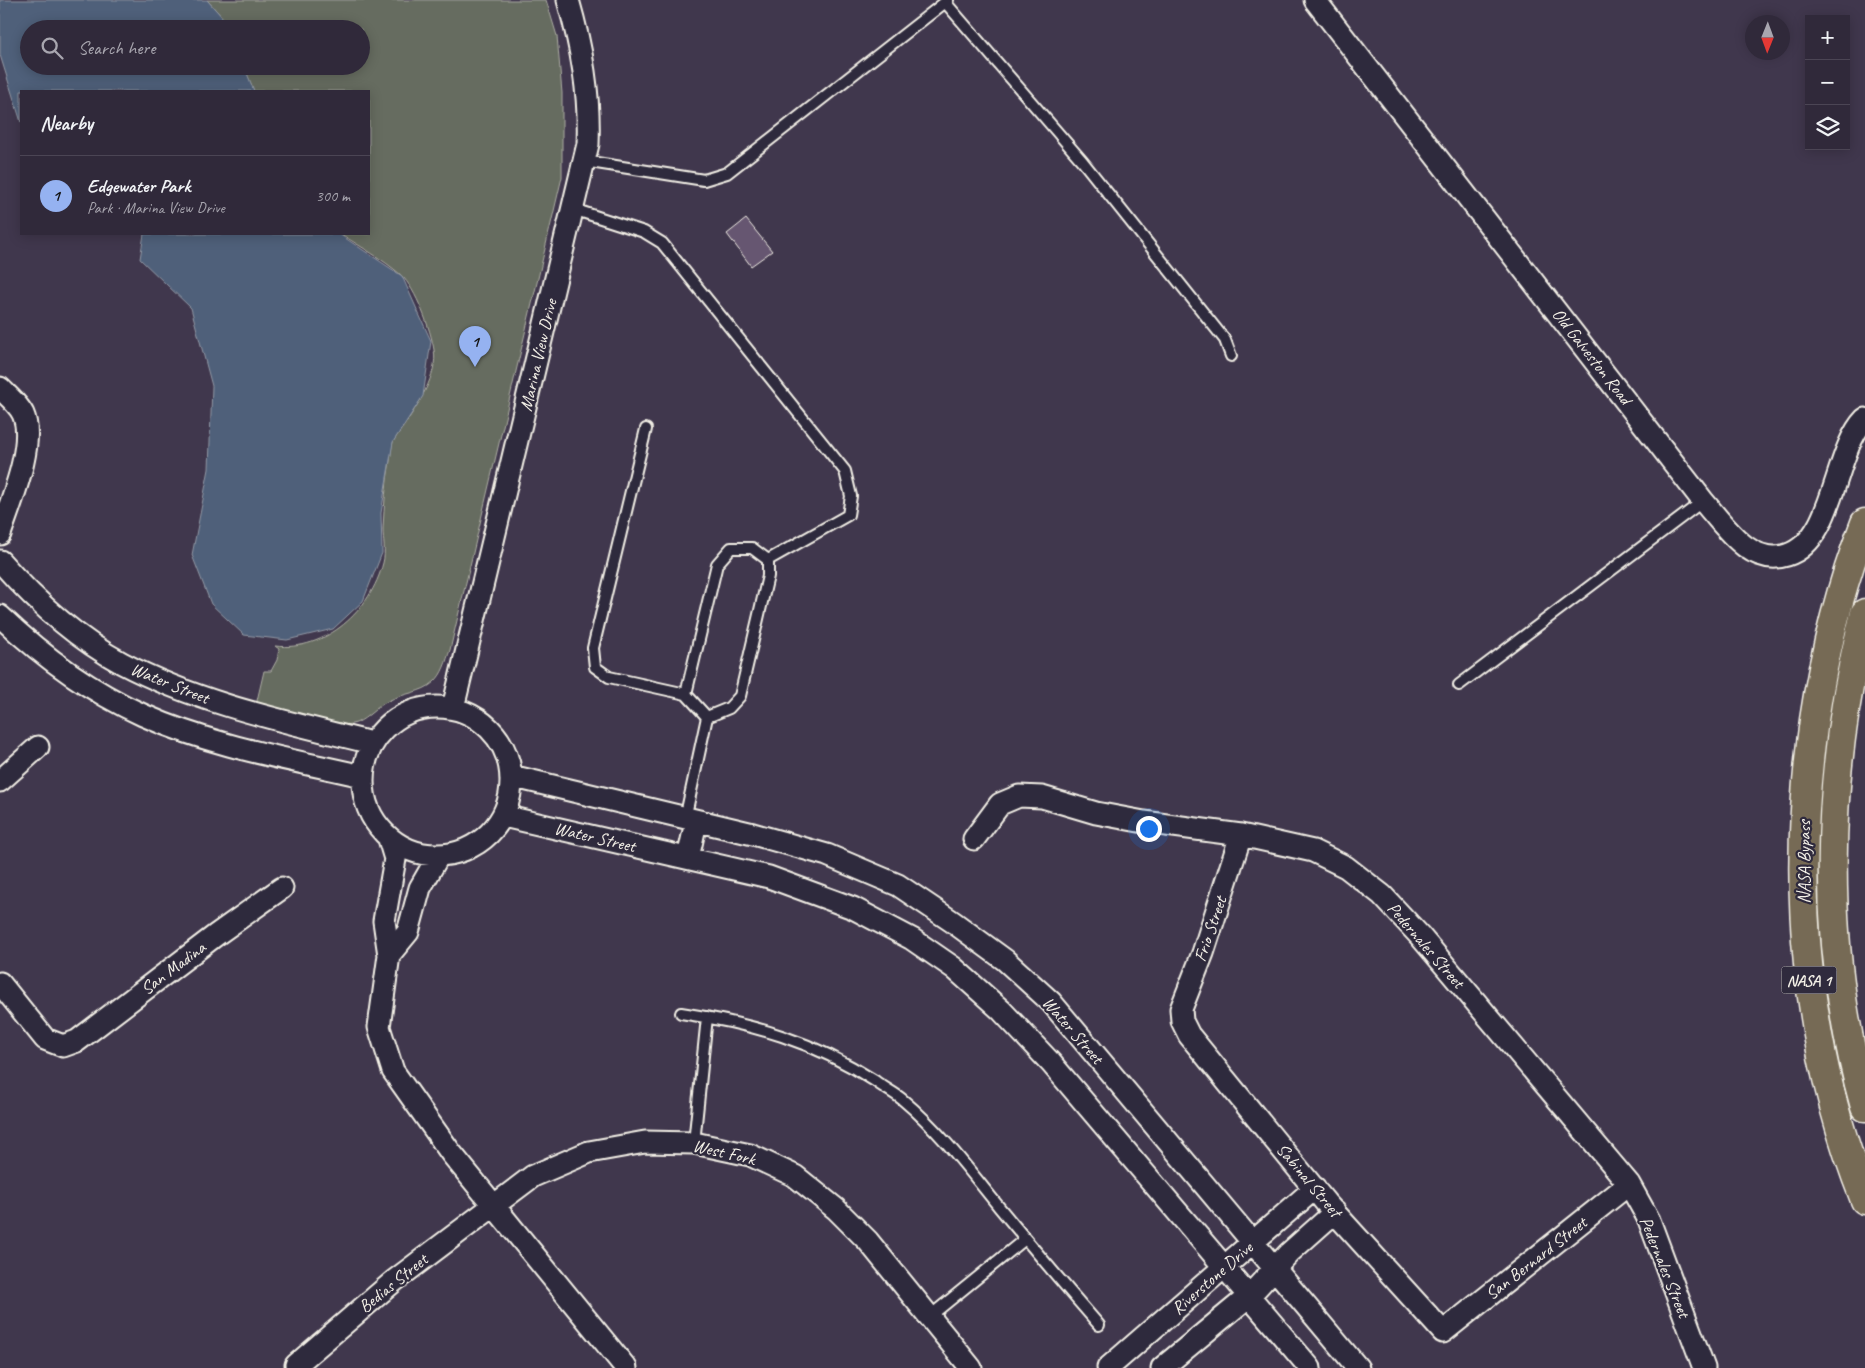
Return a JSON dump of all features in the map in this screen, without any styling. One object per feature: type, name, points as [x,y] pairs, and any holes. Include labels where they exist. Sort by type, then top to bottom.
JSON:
[{"type":"highway","name":"NASA Bypass","points":[[1865,523],[1843,586],[1826,651],[1810,754],[1803,845],[1805,944],[1809,983],[1824,1069],[1848,1158],[1865,1200]]},
{"type":"highway","name":"NASA Bypass","points":[[1865,613],[1851,672],[1835,785],[1832,878],[1836,948],[1847,1027],[1865,1107]]},
{"type":"street","name":"Marina View Drive","points":[[453,708],[588,144],[588,90],[583,58],[568,0]]},
{"type":"street","name":"Old Galveston Road","points":[[1316,0],[1703,501],[1741,544],[1755,553],[1768,558],[1781,557],[1802,548],[1817,530],[1854,435],[1865,419]]},
{"type":"street","points":[[0,388],[22,413],[28,430],[22,466],[0,534]]},
{"type":"street","name":"Water Street","points":[[0,561],[29,594],[72,631],[122,663],[178,688],[241,711],[372,743]]},
{"type":"street","name":"Water Street","points":[[0,616],[28,643],[86,684],[142,714],[187,732],[247,750],[362,776]]},
{"type":"street","points":[[389,839],[413,851],[439,855],[458,852],[476,844],[491,831],[503,816],[510,796],[511,776],[507,757],[499,740],[487,725],[471,714],[453,708],[429,706],[406,712],[387,725],[372,743],[365,759],[362,776],[364,799],[374,821],[389,839],[395,859],[384,921],[389,955],[379,1027],[393,1071],[451,1153],[626,1368]]},
{"type":"street","points":[[0,781],[38,747]]},
{"type":"street","name":"Water Street","points":[[511,776],[753,834],[827,855],[898,885],[953,922],[997,955],[1050,1002],[1358,1368]]},
{"type":"street","name":"Pedernales Street","points":[[974,839],[1000,804],[1018,796],[1042,797],[1096,813],[1144,822],[1241,835],[1312,851],[1346,867],[1382,895],[1420,936],[1629,1184],[1649,1220],[1704,1368]]},
{"type":"street","name":"Water Street","points":[[503,816],[769,877],[853,908],[912,939],[954,968],[1001,1010],[1051,1062],[1310,1368]]},
{"type":"street","points":[[688,858],[690,820]]},
{"type":"street","name":"Frio Street","points":[[1182,1021],[1181,1009],[1203,953],[1241,835]]},
{"type":"street","points":[[389,955],[408,932],[420,888],[439,855]]},
{"type":"street","name":"San Madina","points":[[0,983],[45,1039],[64,1046],[77,1041],[216,935],[282,888]]},
{"type":"street","name":"Sabinal Street","points":[[1182,1021],[1189,1035],[1335,1212],[1443,1332]]},
{"type":"street","name":"West Fork","points":[[493,1205],[533,1176],[589,1152],[645,1142],[694,1142],[750,1155],[795,1176],[836,1209],[868,1242],[971,1368]]},
{"type":"street","name":"San Bernard Street","points":[[1443,1332],[1629,1184]]},
{"type":"street","name":"Riverstone Drive","points":[[1108,1368],[1315,1188]]},
{"type":"street","name":"Bedias Street","points":[[297,1367],[394,1281],[493,1205]]},
{"type":"street","name":"Riverstone Drive","points":[[1162,1368],[1249,1296],[1274,1269],[1335,1212]]},
{"type":"lane","points":[[584,161],[704,180],[727,174],[947,1],[1083,162],[1225,340],[1231,356]]},
{"type":"lane","points":[[573,209],[644,232],[662,243],[845,471],[851,496],[848,515],[768,560]]},
{"type":"lane","points":[[646,430],[593,648],[595,667],[609,676],[686,694],[707,716]]},
{"type":"lane","points":[[1458,685],[1703,501]]},
{"type":"lane","points":[[686,694],[717,564],[731,548],[752,548],[768,560]]},
{"type":"lane","points":[[707,716],[729,708],[740,696],[768,576],[768,560]]},
{"type":"lane","points":[[690,820],[707,716]]},
{"type":"lane","points":[[681,1013],[726,1020],[770,1031],[813,1047],[860,1072],[902,1099],[939,1133],[1025,1239],[1099,1325]]},
{"type":"lane","points":[[694,1142],[707,1017]]},
{"type":"lane","points":[[929,1317],[1025,1239]]},
{"type":"shaded area","points":[[207,0],[546,0],[557,36],[562,93],[562,177],[450,650],[442,671],[429,686],[388,701],[353,724],[336,724],[256,705],[264,671],[271,671],[277,660],[279,649],[275,646],[294,646],[312,642],[328,635],[344,624],[357,611],[368,597],[377,580],[384,559],[384,512],[392,444],[420,400],[430,380],[435,359],[434,350],[422,310],[407,281],[372,253],[343,235],[370,235],[370,90],[254,90],[248,75],[370,75],[370,20],[224,20]]},
{"type":"water","points":[[0,0],[207,0],[224,20],[20,20],[20,75],[248,75],[254,90],[20,90],[20,119],[0,55]]},
{"type":"water","points":[[144,235],[340,235],[402,276],[431,341],[423,396],[393,442],[381,513],[382,553],[363,601],[333,629],[287,640],[244,635],[211,604],[192,555],[209,469],[212,386],[191,308],[140,259]]},
{"type":"building","points":[[746,219],[772,251],[751,266],[727,234]]},
{"type":"place","name":"Edgewater Park","points":[[475,367]]}]
